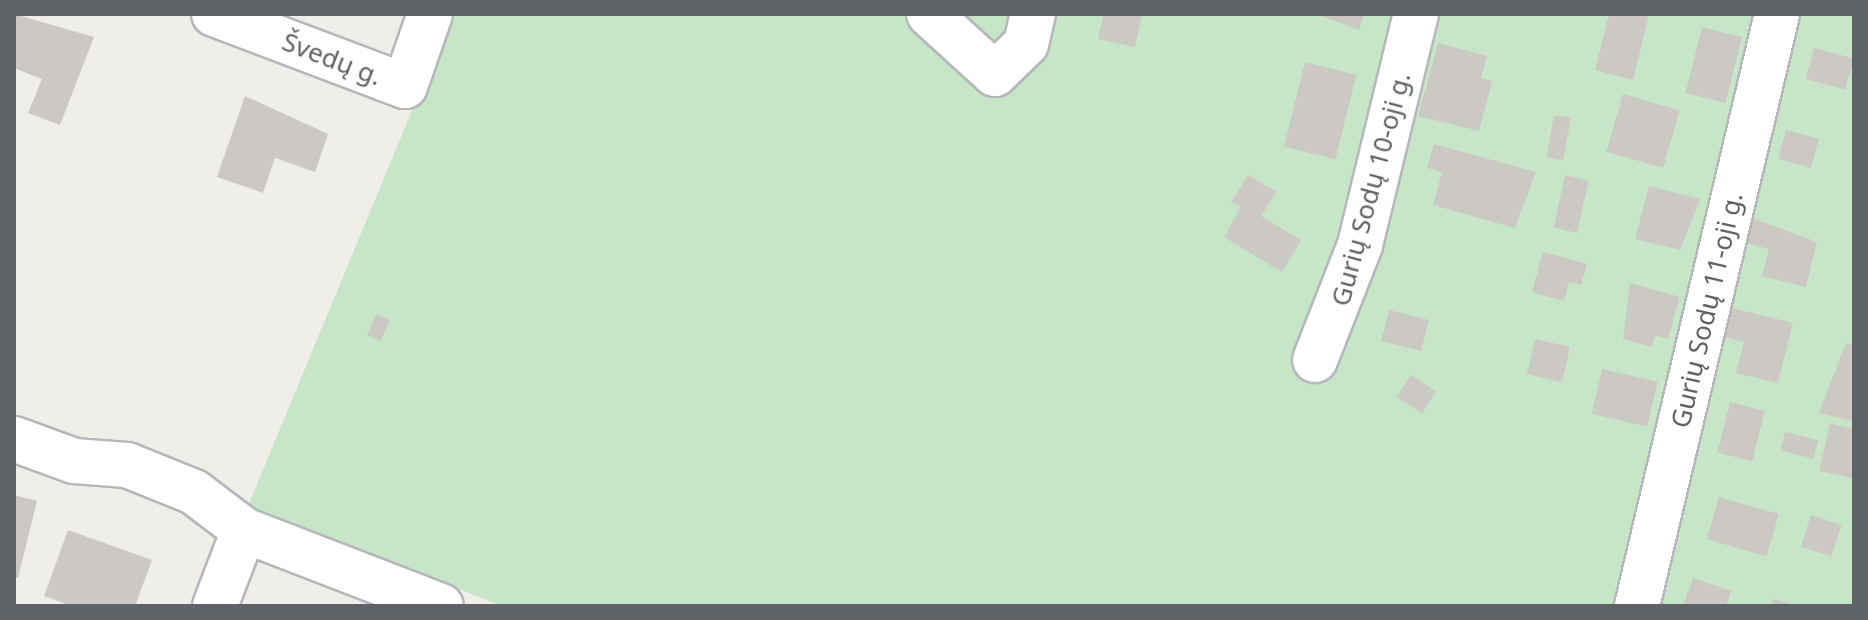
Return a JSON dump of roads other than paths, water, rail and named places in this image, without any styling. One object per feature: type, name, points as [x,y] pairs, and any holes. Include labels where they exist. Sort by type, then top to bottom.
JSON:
[{"type":"street","name":"Švedų g.","points":[[214,14],[405,86],[430,14]]},
{"type":"street","points":[[929,14],[995,74],[1026,44],[1033,14]]},
{"type":"street","name":"Gurių Sodų 10-oji g.","points":[[1315,360],[1360,245],[1416,14]]},
{"type":"street","name":"Gurių Sodų 11-oji g.","points":[[1637,606],[1777,14]]},
{"type":"street","points":[[14,439],[74,461],[127,465],[194,492],[244,530],[441,606]]},
{"type":"street","points":[[215,606],[244,530]]}]
